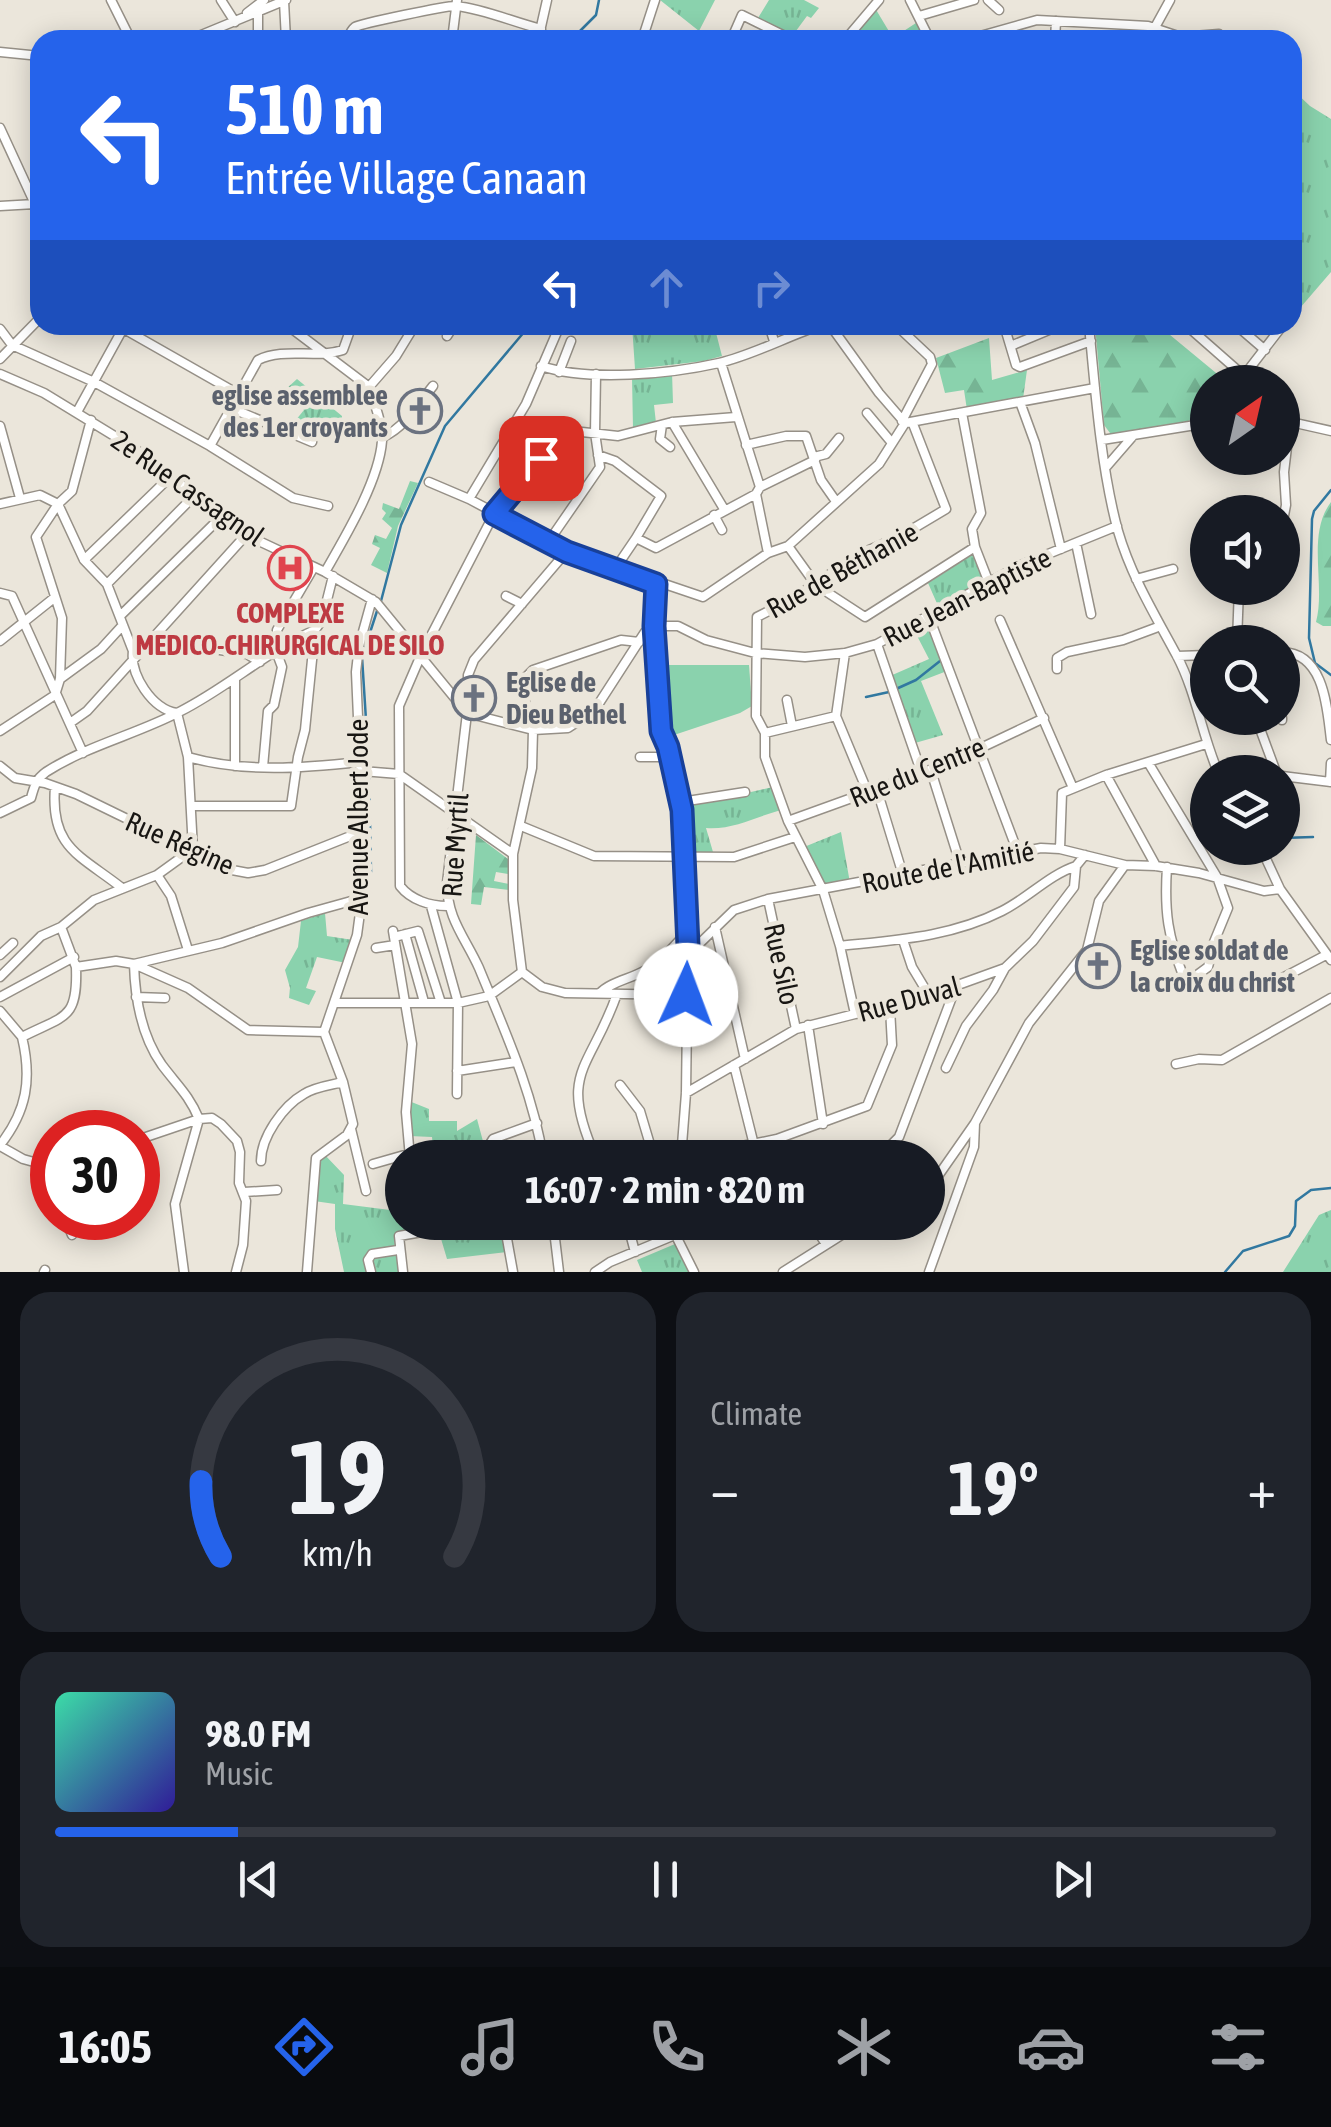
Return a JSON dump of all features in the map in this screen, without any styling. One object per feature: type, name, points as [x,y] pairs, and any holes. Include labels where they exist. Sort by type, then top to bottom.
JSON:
[{"type":"street","points":[[112,0],[126,30]]},
{"type":"street","points":[[222,0],[236,22]]},
{"type":"street","points":[[236,22],[264,0]]},
{"type":"street","points":[[215,30],[285,0],[286,30]]},
{"type":"street","points":[[352,30],[370,21],[406,18],[456,3],[540,29],[547,0]]},
{"type":"street","points":[[645,30],[655,0]]},
{"type":"street","points":[[854,30],[879,0]]},
{"type":"street","points":[[910,0],[926,30]]},
{"type":"street","points":[[920,16],[974,0]]},
{"type":"street","points":[[988,0],[999,10]]},
{"type":"street","points":[[1156,28],[1170,0]]},
{"type":"street","points":[[453,30],[456,3]]},
{"type":"street","points":[[258,12],[258,30]]},
{"type":"street","points":[[736,30],[742,16],[772,30]]},
{"type":"street","points":[[1002,30],[1037,20],[1162,30]]},
{"type":"street","points":[[1056,21],[1056,30]]},
{"type":"street","points":[[0,52],[30,55]]},
{"type":"street","points":[[0,128],[30,187]]},
{"type":"street","points":[[0,206],[30,204]]},
{"type":"street","points":[[0,359],[30,328]]},
{"type":"street","points":[[0,329],[12,345],[94,382],[210,446],[293,498],[328,506]]},
{"type":"street","points":[[77,412],[118,335]]},
{"type":"street","points":[[138,335],[240,394]]},
{"type":"street","points":[[0,813],[31,798],[36,781],[44,774],[177,713],[315,630],[322,620],[329,574],[378,460],[383,437],[369,387],[301,335]]},
{"type":"street","points":[[210,446],[252,367],[266,356],[329,355],[343,350],[348,335]]},
{"type":"street","points":[[369,387],[409,335]]},
{"type":"street","points":[[470,500],[526,404],[555,335]]},
{"type":"street","points":[[772,335],[774,341]]},
{"type":"street","points":[[541,366],[559,372],[596,374],[720,363],[792,335]]},
{"type":"street","points":[[838,335],[907,422]]},
{"type":"street","points":[[429,482],[567,552],[703,597],[768,554],[788,546],[878,464],[907,422],[932,364],[930,357],[907,335]]},
{"type":"street","points":[[1008,335],[1020,367],[1091,341]]},
{"type":"street","points":[[1013,345],[1037,335]]},
{"type":"street","points":[[1090,335],[1117,526],[1136,579],[1158,627],[1177,656],[1190,695]]},
{"type":"street","points":[[1196,335],[1227,365]]},
{"type":"street","points":[[1248,335],[1265,350]]},
{"type":"street","points":[[1253,365],[1276,335]]},
{"type":"street","points":[[559,372],[571,340]]},
{"type":"street","points":[[720,363],[758,490],[768,554]]},
{"type":"street","name":"2e Rue Cassagnol","points":[[0,374],[91,420],[246,535],[314,566],[377,603]]},
{"type":"street","points":[[550,541],[600,468],[595,433],[596,374]]},
{"type":"street","points":[[383,437],[407,419],[433,386]]},
{"type":"street","points":[[907,422],[1095,388]]},
{"type":"street","points":[[1020,402],[1035,443],[1061,548]]},
{"type":"street","points":[[233,409],[312,442]]},
{"type":"street","points":[[868,413],[892,443]]},
{"type":"street","points":[[962,413],[981,514],[972,529],[989,583]]},
{"type":"street","points":[[447,906],[432,906],[400,886],[399,706],[494,514],[564,430],[618,436],[672,422],[736,417]]},
{"type":"street","points":[[0,731],[55,695],[60,674],[62,618],[36,542],[58,504],[72,491],[91,420]]},
{"type":"street","points":[[672,422],[724,509]]},
{"type":"street","name":"Rue de Béthanie","points":[[855,1014],[823,890],[788,821],[766,757],[766,733],[756,716],[757,616],[816,585],[862,553],[946,509],[907,422]]},
{"type":"street","points":[[1300,424],[1331,431]]},
{"type":"street","points":[[662,425],[660,439],[670,447]]},
{"type":"street","points":[[0,426],[20,498]]},
{"type":"street","points":[[1102,440],[1190,426]]},
{"type":"street","points":[[746,444],[806,436],[821,480],[835,500]]},
{"type":"street","points":[[1107,466],[1133,436]]},
{"type":"street","points":[[636,538],[656,548],[826,454],[839,438]]},
{"type":"street","points":[[598,455],[615,461],[661,496],[615,569]]},
{"type":"street","points":[[84,560],[170,477]]},
{"type":"street","points":[[0,504],[40,495],[58,504],[84,560],[107,584],[133,651],[132,662],[150,697],[164,711],[177,713]]},
{"type":"street","points":[[107,584],[194,496]]},
{"type":"street","points":[[714,515],[722,530]]},
{"type":"street","points":[[46,674],[60,674],[101,649],[121,621],[221,517]]},
{"type":"street","name":"Rue Jean-Baptiste","points":[[654,626],[678,626],[706,640],[755,653],[806,657],[844,653],[877,644],[989,583],[1117,526]]},
{"type":"street","points":[[70,722],[87,711],[246,535]]},
{"type":"street","points":[[1076,543],[1091,614]]},
{"type":"street","points":[[788,546],[816,585],[865,617],[975,547]]},
{"type":"street","name":"Rue Myrtil","points":[[540,1140],[516,1062],[447,906],[447,883],[468,675],[474,660],[567,552]]},
{"type":"street","points":[[263,767],[268,711],[274,705],[282,667],[276,650],[278,630],[314,566]]},
{"type":"street","points":[[1136,579],[1172,569]]},
{"type":"street","points":[[656,584],[654,626],[661,731],[681,802],[684,856],[688,946],[683,1140]]},
{"type":"street","points":[[0,594],[12,596],[26,622],[83,753]]},
{"type":"street","points":[[506,596],[522,604]]},
{"type":"street","points":[[0,640],[54,598]]},
{"type":"street","points":[[377,603],[467,713],[529,728],[568,728],[594,711],[645,632],[654,626]]},
{"type":"street","name":"Avenue Albert Jode","points":[[324,1032],[357,935],[362,898],[356,672],[359,646],[377,603]]},
{"type":"street","points":[[929,616],[1017,850]]},
{"type":"street","points":[[1000,620],[1072,788]]},
{"type":"street","points":[[1057,669],[1057,658],[1062,654],[1158,627]]},
{"type":"street","points":[[191,806],[291,806],[306,730],[315,630]]},
{"type":"street","points":[[639,642],[621,640],[533,670],[524,678],[532,768],[514,854],[513,900],[522,972],[542,987],[565,994],[686,995]]},
{"type":"street","points":[[877,644],[960,863]]},
{"type":"street","points":[[220,650],[247,654],[260,662]]},
{"type":"street","points":[[844,653],[836,716],[873,792],[903,875]]},
{"type":"street","points":[[1177,656],[1190,655]]},
{"type":"street","points":[[1300,657],[1324,689],[1331,740]]},
{"type":"street","points":[[235,680],[235,766]]},
{"type":"street","points":[[787,700],[792,726]]},
{"type":"street","points":[[0,977],[41,936],[60,927],[94,900],[158,875],[194,849],[188,757],[177,713]]},
{"type":"street","points":[[766,733],[836,716]]},
{"type":"street","name":"Rue du Centre","points":[[788,821],[982,751],[1044,718]]},
{"type":"street","points":[[1203,735],[1211,755]]},
{"type":"street","points":[[1060,849],[1062,792],[1106,774],[1206,744]]},
{"type":"street","points":[[640,756],[670,757]]},
{"type":"street","points":[[188,757],[235,766],[361,767],[400,774],[514,854]]},
{"type":"street","points":[[1300,778],[1330,782],[1331,763]]},
{"type":"street","points":[[1149,764],[1217,878],[1228,908],[1208,967],[1190,981],[1184,978],[1171,944],[1164,911],[1167,867]]},
{"type":"street","name":"Rue Régine","points":[[0,766],[16,778],[55,786],[248,874],[363,830]]},
{"type":"street","points":[[1106,774],[1156,866]]},
{"type":"street","points":[[55,786],[54,817],[62,839],[77,857],[122,888]]},
{"type":"street","points":[[681,802],[745,792]]},
{"type":"street","points":[[521,826],[594,856],[734,857],[795,837]]},
{"type":"street","name":"Route de l'Amitié","points":[[688,946],[699,944],[734,910],[768,898],[1017,850],[1060,849],[1125,865],[1167,867],[1264,891],[1280,889]]},
{"type":"street","name":"Rue Duval","points":[[686,1093],[796,1029],[930,997],[1005,968],[1034,941],[1074,887],[1076,866],[1086,855]]},
{"type":"street","points":[[945,1166],[975,1123],[1029,1023],[1087,950],[1099,901],[1125,865]]},
{"type":"street","points":[[1269,865],[1280,889],[1329,958],[1272,984]]},
{"type":"street","points":[[840,946],[902,940],[969,926],[1004,910],[1076,866]]},
{"type":"street","points":[[158,875],[170,896],[188,950]]},
{"type":"street","points":[[134,964],[222,943],[362,898]]},
{"type":"street","name":"Rue Silo","points":[[768,898],[796,1029]]},
{"type":"street","points":[[432,906],[458,1003],[457,1094]]},
{"type":"street","points":[[22,1037],[70,1012],[77,997],[75,962],[60,927]]},
{"type":"street","points":[[715,927],[745,1058]]},
{"type":"street","points":[[376,948],[417,930],[442,1003]]},
{"type":"street","points":[[600,993],[605,987],[653,966],[687,932]]},
{"type":"street","points":[[405,934],[424,1002]]},
{"type":"street","points":[[394,938],[412,1044],[406,1112],[408,1140]]},
{"type":"street","points":[[902,940],[930,997]]},
{"type":"street","points":[[0,955],[13,943]]},
{"type":"street","points":[[0,997],[75,962],[116,961],[134,964],[188,988],[248,1030],[324,1032],[353,1118],[351,1130],[366,1190]]},
{"type":"street","points":[[134,964],[136,997],[160,1063],[189,1096],[200,1118],[174,1204],[184,1272]]},
{"type":"street","points":[[946,1068],[966,1026],[994,990],[1005,968]]},
{"type":"street","points":[[337,1003],[458,1003],[489,996],[522,972]]},
{"type":"street","points":[[896,1140],[955,989]]},
{"type":"street","points":[[590,1140],[575,1093],[580,1068],[605,1027],[617,994]]},
{"type":"street","points":[[136,997],[165,998]]},
{"type":"street","points":[[1176,1064],[1222,1060],[1331,998]]},
{"type":"street","points":[[772,1140],[867,1106],[892,1045],[890,1008]]},
{"type":"street","points":[[0,1011],[22,1037],[28,1061],[24,1106],[0,1146],[30,1161]]},
{"type":"street","points":[[808,1026],[823,1124]]},
{"type":"street","points":[[456,1070],[516,1062]]},
{"type":"street","points":[[734,1065],[753,1140]]},
{"type":"street","points":[[261,1161],[267,1132],[304,1093],[343,1082]]},
{"type":"street","points":[[620,1085],[640,1111],[649,1140]]},
{"type":"street","points":[[160,1132],[200,1118],[212,1118],[236,1141],[240,1152],[239,1183],[244,1192],[244,1245],[236,1272]]},
{"type":"street","points":[[928,1271],[974,1147],[975,1123]]},
{"type":"street","points":[[492,1140],[538,1124]]},
{"type":"street","points":[[306,1272],[316,1158],[351,1130]]},
{"type":"street","points":[[373,1164],[385,1161]]},
{"type":"street","points":[[244,1192],[278,1190]]},
{"type":"street","points":[[397,1240],[403,1272]]},
{"type":"street","points":[[507,1240],[513,1272]]},
{"type":"street","points":[[555,1240],[559,1272]]},
{"type":"street","points":[[631,1240],[634,1252]]},
{"type":"street","points":[[596,1272],[666,1240]]},
{"type":"street","points":[[678,1240],[694,1272]]},
{"type":"street","points":[[823,1240],[826,1244]]},
{"type":"street","points":[[783,1272],[833,1240]]},
{"type":"street","points":[[371,1272],[368,1260],[372,1254],[398,1250]]},
{"type":"green space","points":[[660,0],[715,0],[698,30]]},
{"type":"green space","points":[[769,0],[804,0],[819,8],[797,30],[783,30],[758,18]]},
{"type":"green space","points":[[875,8],[888,30],[857,30]]},
{"type":"green space","points":[[1302,98],[1331,119],[1331,272],[1302,306]]},
{"type":"green space","points":[[633,335],[717,335],[722,356],[635,369]]},
{"type":"green space","points":[[1096,335],[1170,335],[1206,365],[1190,365],[1190,420],[1119,435],[1110,433],[1104,425]]},
{"type":"green space","points":[[989,338],[992,380],[1027,370],[1023,399],[967,410],[964,390],[945,393],[936,358]]},
{"type":"green space","points":[[672,372],[673,403],[654,405],[656,423],[633,429],[632,377]]},
{"type":"green space","points":[[297,379],[342,416],[342,424],[318,435],[291,426],[304,410],[286,389]]},
{"type":"green space","points":[[410,481],[418,483],[398,526],[387,573],[371,565],[380,548],[372,544],[375,535],[386,539],[392,528],[382,519],[386,513],[383,503],[399,509]]},
{"type":"green space","points":[[1331,502],[1331,626],[1323,626],[1316,622],[1318,545]]},
{"type":"green space","points":[[975,553],[984,581],[939,608],[928,583]]},
{"type":"green space","points":[[927,624],[947,671],[921,681],[943,735],[915,743],[890,676],[929,659],[914,630]]},
{"type":"green space","points":[[664,665],[749,665],[752,706],[671,736]]},
{"type":"green space","points":[[773,787],[781,810],[735,825],[706,828],[713,852],[687,854],[684,803],[703,803]]},
{"type":"green space","points":[[841,832],[850,883],[823,887],[804,847]]},
{"type":"green space","points":[[476,835],[508,859],[508,874],[496,872],[494,881],[509,884],[509,890],[484,887],[481,905],[471,904]]},
{"type":"green space","points":[[325,913],[327,936],[353,940],[346,963],[317,957],[306,988],[316,991],[309,1005],[289,998],[285,970],[298,947],[301,921]]},
{"type":"green space","points":[[409,1101],[429,1109],[429,1121],[457,1121],[457,1131],[477,1119],[483,1140],[432,1140],[409,1136]]},
{"type":"green space","points":[[324,1154],[344,1175],[343,1204],[385,1209],[385,1240],[394,1240],[399,1272],[344,1272],[335,1229],[335,1204],[314,1201],[319,1157]]},
{"type":"green space","points":[[1331,1210],[1331,1272],[1283,1272],[1319,1215]]},
{"type":"green space","points":[[441,1240],[505,1240],[507,1252],[447,1259]]},
{"type":"green space","points":[[675,1244],[689,1272],[642,1272],[637,1260]]},
{"type":"waterway","points":[[581,30],[596,15],[599,0]]},
{"type":"waterway","points":[[381,601],[401,525],[445,426],[522,335]]},
{"type":"waterway","points":[[1331,490],[1312,519],[1309,638],[1315,663],[1331,675]]},
{"type":"waterway","points":[[369,767],[362,657],[378,608]]},
{"type":"waterway","points":[[896,689],[916,680],[940,661]]},
{"type":"waterway","points":[[866,697],[889,692]]},
{"type":"waterway","points":[[369,774],[371,872]]},
{"type":"waterway","points":[[1300,837],[1313,837]]},
{"type":"waterway","points":[[1225,1272],[1243,1251],[1289,1236],[1295,1226],[1296,1201],[1311,1190],[1331,1188]]},
{"type":"place","name":"eglise assemblee des 1er croyants","points":[[420,411]]},
{"type":"place","name":"COMPLEXE MEDICO-CHIRURGICAL DE SILO","points":[[290,568]]},
{"type":"place","name":"Eglise de Dieu Bethel","points":[[474,698]]},
{"type":"place","name":"Eglise soldat de la croix du christ","points":[[1098,966]]},
{"type":"route","points":[[541,458],[494,514],[567,552],[656,584],[654,626],[661,731],[682,810],[688,946],[686,995]]}]
